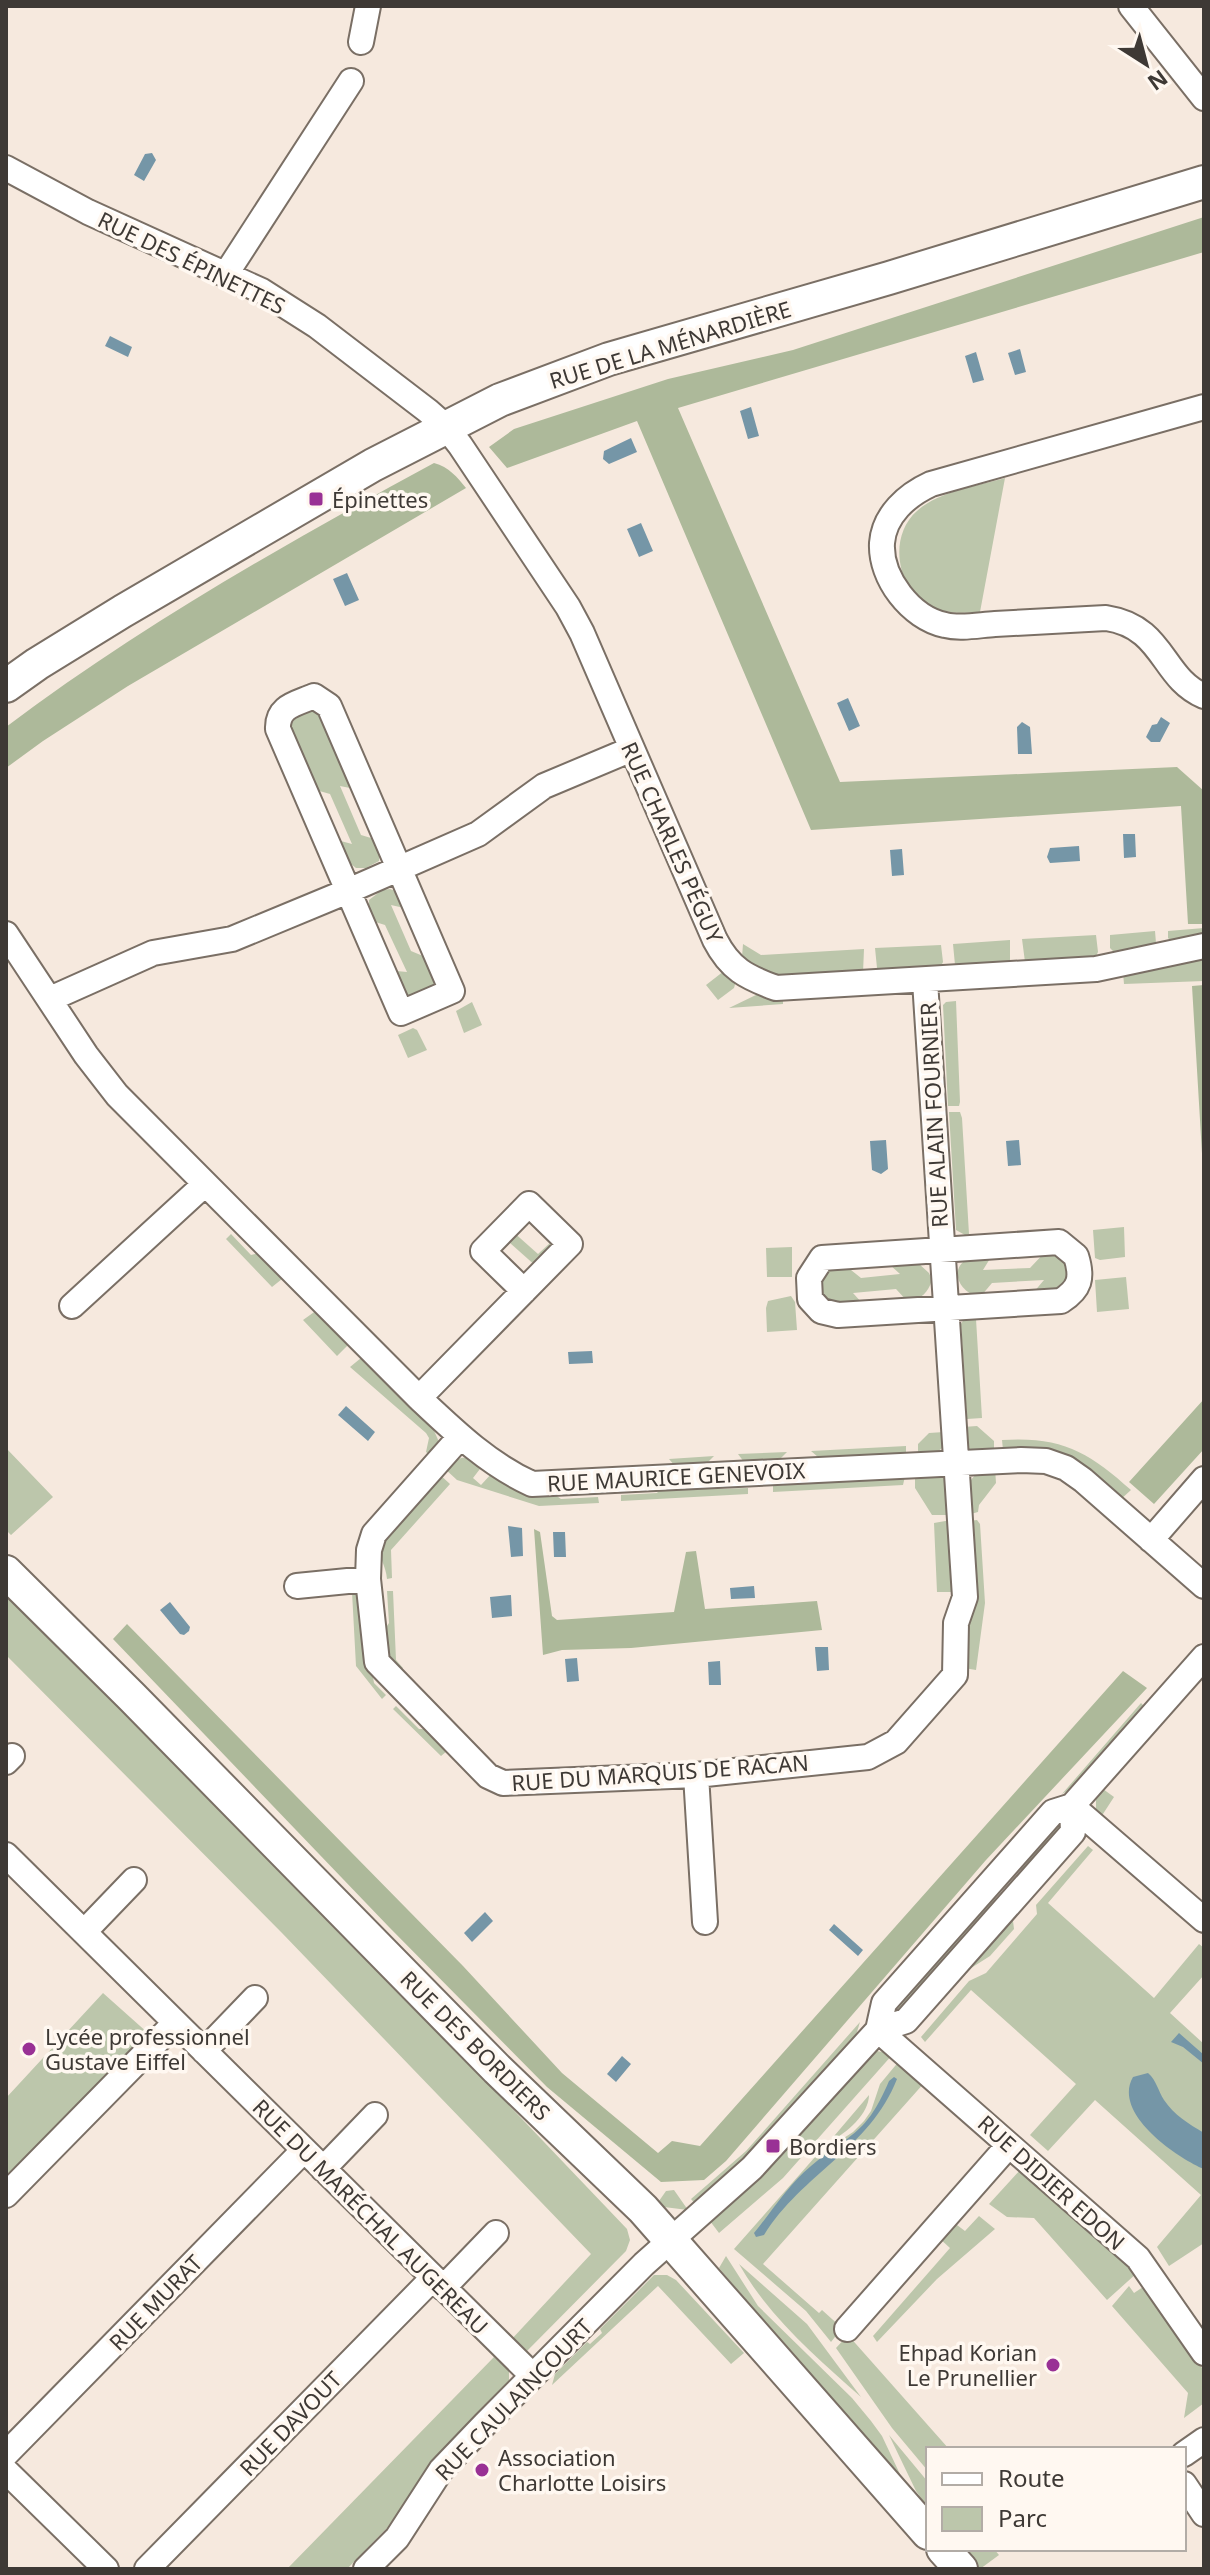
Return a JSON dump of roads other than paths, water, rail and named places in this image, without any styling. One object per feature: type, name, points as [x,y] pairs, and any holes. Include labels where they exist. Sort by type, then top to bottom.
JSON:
[{"type":"street","points":[[361,42],[368,6]]},
{"type":"street","points":[[1131,6],[1204,98]]},
{"type":"street","points":[[226,274],[351,81]]},
{"type":"street","name":"RUE DES ÉPINETTES","points":[[6,168],[88,212],[262,291],[317,326],[445,426]]},
{"type":"street","name":"RUE DE LA MÉNARDIÈRE","points":[[6,686],[123,611],[387,457],[500,400],[609,359],[1204,182]]},
{"type":"street","points":[[1204,407],[931,484],[907,497],[898,507],[885,529],[882,544],[893,584],[922,616],[948,626],[1106,618],[1118,620],[1146,634],[1186,685],[1204,696]]},
{"type":"street","name":"RUE CHARLES PÉGUY","points":[[445,426],[568,607],[715,940],[725,959],[748,978],[776,988],[925,981],[1096,969],[1204,946]]},
{"type":"street","points":[[314,696],[329,706],[399,868],[452,991],[401,1013],[278,729],[278,719],[283,709],[314,696]]},
{"type":"street","points":[[50,999],[153,953],[232,939],[348,891],[478,834],[544,786],[632,749]]},
{"type":"street","name":"RUE MAURICE GENEVOIX","points":[[8,942],[117,1095],[419,1398],[460,1437],[505,1472],[532,1484],[955,1462],[1046,1461],[1066,1468],[1204,1586]]},
{"type":"street","name":"RUE ALAIN FOURNIER","points":[[925,981],[955,1462]]},
{"type":"street","points":[[72,1306],[204,1185]]},
{"type":"street","name":"RUE ALAIN FOURNIER","points":[[1059,1242],[1076,1256],[1079,1279],[1074,1293],[1061,1301],[838,1315],[821,1311],[810,1299],[809,1278],[822,1258],[941,1250],[1059,1242]]},
{"type":"street","points":[[419,1398],[524,1291]]},
{"type":"street","name":"RUE DU MARQUIS DE RACAN","points":[[460,1437],[374,1534],[369,1550],[368,1579],[377,1662],[488,1776],[503,1783],[696,1775],[868,1757],[896,1742],[955,1675],[956,1623],[965,1597],[955,1462]]},
{"type":"street","points":[[1151,1540],[1204,1479]]},
{"type":"street","name":"RUE DES BORDIERS","points":[[6,1572],[506,2078],[596,2162],[671,2240],[926,2531]]},
{"type":"street","points":[[297,1586],[368,1579]]},
{"type":"street","points":[[878,2030],[884,2003],[1053,1812],[1072,1806],[1204,1657]]},
{"type":"street","points":[[696,1775],[705,1922]]},
{"type":"street","points":[[1072,1806],[1204,1920]]},
{"type":"street","name":"RUE DU MARÉCHAL AUGEREAU","points":[[6,1855],[532,2375]]},
{"type":"street","points":[[84,1932],[134,1880]]},
{"type":"street","points":[[204,2051],[255,1998]]},
{"type":"street","points":[[6,2195],[175,2023]]},
{"type":"street","name":"RUE CAULAINCOURT","points":[[366,2569],[397,2538],[441,2470],[532,2375],[671,2240],[752,2168],[878,2030]]},
{"type":"street","name":"RUE DIDIER EDON","points":[[878,2030],[1138,2258],[1204,2353]]},
{"type":"street","points":[[323,2169],[375,2115]]},
{"type":"street","points":[[847,2329],[1009,2145]]},
{"type":"street","name":"RUE MURAT","points":[[6,2454],[304,2150]]},
{"type":"street","name":"RUE DAVOUT","points":[[147,2569],[438,2283],[496,2233]]},
{"type":"street","points":[[1186,2453],[1204,2440]]},
{"type":"street","points":[[6,2471],[106,2569]]},
{"type":"street","points":[[1186,2487],[1204,2514]]},
{"type":"street","points":[[945,2551],[961,2569]]},
{"type":"water","points":[[152,153],[156,160],[144,181],[134,175],[145,154]]},
{"type":"water","points":[[110,336],[132,347],[128,357],[105,346]]},
{"type":"water","points":[[1020,349],[1026,372],[1015,375],[1008,353]]},
{"type":"water","points":[[976,352],[984,380],[973,383],[965,356]]},
{"type":"water","points":[[751,407],[759,436],[748,439],[740,411]]},
{"type":"water","points":[[631,438],[637,452],[609,464],[603,459],[604,451]]},
{"type":"water","points":[[641,523],[653,551],[639,557],[627,529]]},
{"type":"water","points":[[347,573],[359,600],[345,606],[333,579]]},
{"type":"water","points":[[848,698],[860,726],[849,731],[837,703]]},
{"type":"water","points":[[1161,717],[1170,723],[1160,742],[1151,742],[1146,737]]},
{"type":"water","points":[[1022,722],[1030,727],[1032,754],[1018,754],[1017,727]]},
{"type":"water","points":[[1123,834],[1135,834],[1136,857],[1124,858]]},
{"type":"water","points":[[1079,846],[1080,861],[1050,863],[1047,857],[1050,848]]},
{"type":"water","points":[[902,849],[904,875],[892,876],[890,850]]},
{"type":"water","points":[[886,1140],[888,1169],[881,1174],[872,1170],[870,1141]]},
{"type":"water","points":[[1019,1140],[1021,1165],[1008,1166],[1006,1141]]},
{"type":"water","points":[[592,1351],[593,1363],[569,1364],[568,1352]]},
{"type":"water","points":[[346,1406],[375,1432],[368,1441],[338,1415]]},
{"type":"water","points":[[508,1526],[522,1528],[523,1556],[511,1557]]},
{"type":"water","points":[[553,1532],[565,1532],[566,1557],[554,1557]]},
{"type":"water","points":[[754,1586],[755,1598],[731,1599],[730,1588]]},
{"type":"water","points":[[511,1595],[512,1616],[492,1618],[490,1597]]},
{"type":"water","points":[[170,1602],[190,1627],[184,1635],[160,1610]]},
{"type":"water","points":[[815,1647],[828,1647],[829,1670],[817,1671]]},
{"type":"water","points":[[577,1658],[579,1681],[567,1682],[565,1659]]},
{"type":"water","points":[[720,1661],[721,1685],[709,1685],[708,1662]]},
{"type":"water","points":[[485,1912],[493,1921],[472,1942],[464,1933]]},
{"type":"water","points":[[834,1924],[863,1950],[858,1956],[829,1930]]},
{"type":"water","points":[[1179,2033],[1204,2055],[1204,2064],[1183,2047],[1171,2042]]},
{"type":"water","points":[[622,2056],[631,2064],[616,2082],[607,2074]]},
{"type":"water","points":[[1148,2073],[1172,2110],[1204,2133],[1204,2169],[1178,2155],[1139,2119],[1131,2105],[1129,2091],[1133,2077]]},
{"type":"water","points":[[894,2077],[897,2079],[885,2103],[870,2124],[797,2195],[764,2235],[756,2237],[754,2233],[795,2181],[865,2123]]},
{"type":"place","name":"Épinettes","points":[[316,499]]},
{"type":"place","name":"Lycée professionnel Gustave Eiffel","points":[[29,2049]]},
{"type":"place","name":"Bordiers","points":[[773,2146]]},
{"type":"place","name":"Ehpad Korian Le Prunellier","points":[[1053,2365]]},
{"type":"place","name":"Association Charlotte Loisirs","points":[[482,2470]]}]
